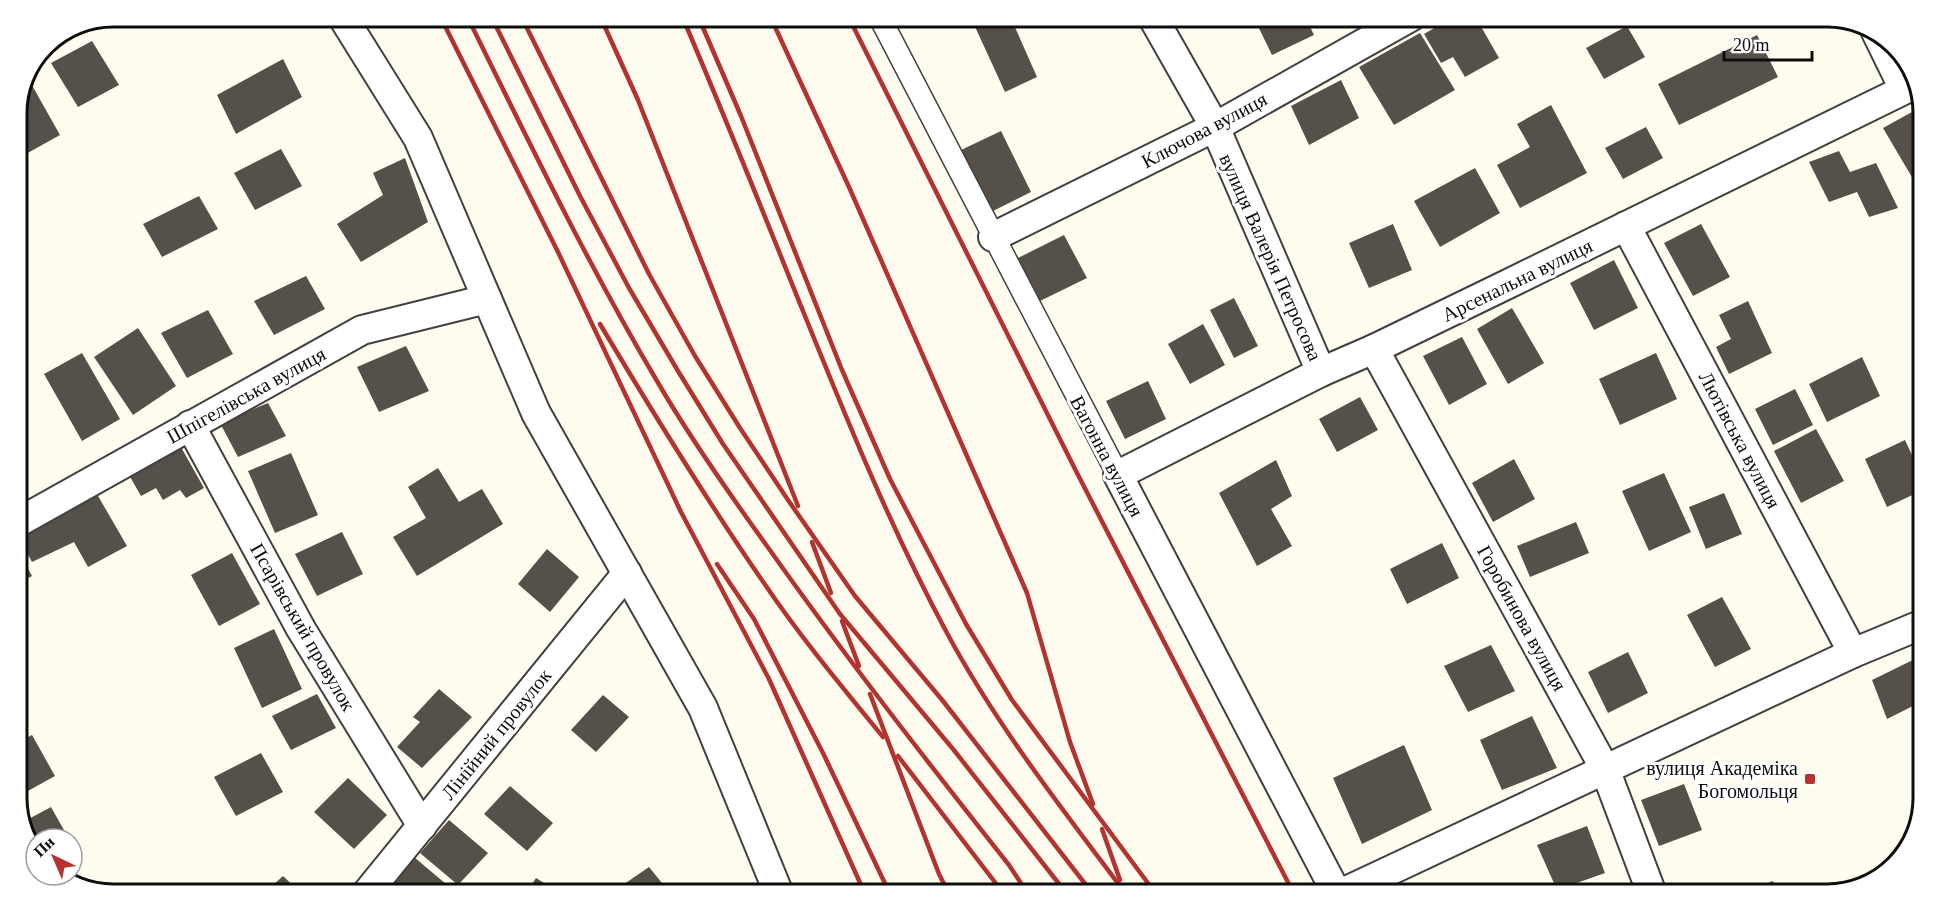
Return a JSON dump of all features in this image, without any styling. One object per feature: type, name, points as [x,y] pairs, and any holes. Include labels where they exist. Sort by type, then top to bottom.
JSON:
[{"type":"street","points":[[349,27],[418,138],[536,413],[703,708],[775,884]]},
{"type":"street","name":"Вагонна вулиця","points":[[885,27],[1333,884]]},
{"type":"street","name":"вулиця Валерія Петросова","points":[[1158,27],[1215,127],[1322,372]]},
{"type":"street","name":"Ключова вулиця","points":[[993,237],[1215,127],[1392,27]]},
{"type":"street","points":[[1891,56],[1906,79]]},
{"type":"street","name":"Арсенальна вулиця","points":[[1118,475],[1322,372],[1374,349],[1908,87]]},
{"type":"street","name":"Лютівська вулиця","points":[[1626,226],[1853,653]]},
{"type":"street","name":"Шпігелівська вулиця","points":[[27,517],[362,330],[488,299]]},
{"type":"street","name":"Горобинова вулиця","points":[[1374,349],[1605,769],[1648,884]]},
{"type":"street","name":"Псарівський провулок","points":[[190,425],[301,629],[422,826]]},
{"type":"street","name":"Лінійний провулок","points":[[374,884],[627,573]]},
{"type":"street","points":[[1359,884],[1853,653],[1913,628]]},
{"type":"building","points":[[975,27],[1015,27],[1037,77],[1005,92]]},
{"type":"building","points":[[1258,27],[1310,27],[1314,35],[1272,55]]},
{"type":"building","points":[[1436,27],[1481,27],[1499,58],[1465,77],[1453,57],[1441,63],[1424,34]]},
{"type":"building","points":[[1628,27],[1645,57],[1604,79],[1586,48]]},
{"type":"building","points":[[1420,33],[1455,90],[1394,125],[1359,67]]},
{"type":"building","points":[[1757,35],[1778,77],[1679,125],[1658,84]]},
{"type":"building","points":[[92,41],[119,85],[78,107],[51,63]]},
{"type":"building","points":[[283,59],[302,97],[236,134],[217,95]]},
{"type":"building","points":[[1341,80],[1359,118],[1309,145],[1291,106]]},
{"type":"building","points":[[32,86],[60,135],[27,153],[27,107]]},
{"type":"building","points":[[1551,105],[1587,173],[1520,208],[1497,165],[1530,147],[1517,124]]},
{"type":"building","points":[[1913,111],[1913,179],[1883,128]]},
{"type":"building","points":[[1646,127],[1663,158],[1623,179],[1605,148]]},
{"type":"building","points":[[1001,131],[1031,192],[989,213],[959,151]]},
{"type":"building","points":[[281,149],[302,186],[255,210],[234,173]]},
{"type":"building","points":[[1839,151],[1850,172],[1876,163],[1898,208],[1869,217],[1857,192],[1829,202],[1809,162]]},
{"type":"building","points":[[405,158],[428,222],[361,262],[337,224],[383,195],[373,173]]},
{"type":"building","points":[[1475,168],[1500,213],[1440,247],[1414,201]]},
{"type":"building","points":[[199,196],[218,229],[162,257],[143,224]]},
{"type":"building","points":[[1393,224],[1412,270],[1369,288],[1349,243]]},
{"type":"building","points":[[1701,224],[1730,277],[1693,296],[1664,243]]},
{"type":"building","points":[[1064,235],[1087,278],[1038,302],[1016,259]]},
{"type":"building","points":[[1614,260],[1638,308],[1594,330],[1570,283]]},
{"type":"building","points":[[306,276],[325,309],[274,335],[254,301]]},
{"type":"building","points":[[1234,298],[1258,346],[1234,358],[1210,310]]},
{"type":"building","points":[[1748,301],[1772,353],[1729,374],[1716,347],[1731,339],[1719,315]]},
{"type":"building","points":[[1512,308],[1544,363],[1508,384],[1477,329]]},
{"type":"building","points":[[208,310],[233,354],[187,378],[161,333]]},
{"type":"building","points":[[1203,324],[1225,365],[1190,384],[1168,344]]},
{"type":"building","points":[[138,328],[176,386],[133,415],[94,357]]},
{"type":"building","points":[[1462,337],[1487,384],[1449,405],[1423,356]]},
{"type":"building","points":[[406,346],[429,391],[379,412],[357,367]]},
{"type":"building","points":[[82,353],[120,419],[82,441],[44,374]]},
{"type":"building","points":[[1656,353],[1677,399],[1620,425],[1599,379]]},
{"type":"building","points":[[1862,357],[1880,396],[1827,422],[1809,384]]},
{"type":"building","points":[[1148,381],[1166,419],[1125,439],[1106,401]]},
{"type":"building","points":[[1795,389],[1813,425],[1773,445],[1755,409]]},
{"type":"building","points":[[1360,397],[1378,430],[1337,452],[1319,419]]},
{"type":"building","points":[[268,403],[286,436],[238,457],[220,423]]},
{"type":"building","points":[[1816,429],[1844,481],[1801,503],[1774,451]]},
{"type":"building","points":[[177,440],[204,488],[186,498],[180,490],[163,500],[156,488],[141,496],[125,468]]},
{"type":"building","points":[[1905,440],[1913,457],[1913,495],[1887,507],[1865,459]]},
{"type":"building","points":[[291,453],[318,515],[275,533],[248,471]]},
{"type":"building","points":[[1514,459],[1535,499],[1493,522],[1472,483]]},
{"type":"building","points":[[1276,460],[1292,496],[1271,509],[1292,546],[1257,566],[1219,493]]},
{"type":"building","points":[[438,468],[459,502],[482,489],[503,524],[417,576],[393,537],[426,518],[408,487]]},
{"type":"building","points":[[1664,473],[1691,532],[1649,551],[1622,491]]},
{"type":"building","points":[[94,489],[127,546],[88,567],[74,542],[32,562],[27,553],[27,528]]},
{"type":"building","points":[[1724,493],[1742,534],[1706,549],[1689,507]]},
{"type":"building","points":[[1576,522],[1589,553],[1530,577],[1517,546]]},
{"type":"building","points":[[342,532],[363,574],[317,596],[295,554]]},
{"type":"building","points":[[1442,543],[1459,578],[1407,604],[1390,569]]},
{"type":"building","points":[[547,549],[579,577],[550,612],[518,584]]},
{"type":"building","points":[[232,553],[260,604],[219,626],[191,575]]},
{"type":"building","points":[[27,567],[32,576],[27,579]]},
{"type":"building","points":[[1722,597],[1751,649],[1715,667],[1687,615]]},
{"type":"building","points":[[274,629],[302,689],[262,708],[234,648]]},
{"type":"building","points":[[1491,645],[1515,691],[1468,712],[1444,666]]},
{"type":"building","points":[[1628,652],[1648,693],[1608,713],[1588,672]]},
{"type":"building","points":[[1913,660],[1913,706],[1887,719],[1872,680]]},
{"type":"building","points":[[439,689],[472,717],[422,768],[397,747],[420,722],[413,717]]},
{"type":"building","points":[[317,694],[336,728],[291,750],[272,716]]},
{"type":"building","points":[[603,695],[629,717],[596,752],[571,730]]},
{"type":"building","points":[[1532,716],[1557,768],[1502,790],[1480,740]]},
{"type":"building","points":[[32,735],[55,776],[27,791],[27,738]]},
{"type":"building","points":[[1404,745],[1432,810],[1362,844],[1333,778]]},
{"type":"building","points":[[261,753],[283,792],[236,816],[214,777]]},
{"type":"building","points":[[348,778],[387,815],[354,849],[314,812]]},
{"type":"building","points":[[1684,784],[1702,830],[1659,846],[1641,800]]},
{"type":"building","points":[[510,786],[553,823],[527,851],[484,814]]},
{"type":"building","points":[[51,807],[62,827],[32,827],[30,818]]},
{"type":"building","points":[[449,820],[488,853],[457,884],[420,853]]},
{"type":"building","points":[[1587,826],[1605,873],[1574,884],[1554,884],[1537,845]]},
{"type":"building","points":[[414,857],[446,884],[390,884]]},
{"type":"building","points":[[649,867],[663,884],[624,884]]},
{"type":"building","points":[[283,876],[291,884],[274,884]]},
{"type":"building","points":[[536,878],[546,884],[532,884]]},
{"type":"railway","points":[[446,27],[558,252],[681,512],[769,679],[861,884]]},
{"type":"railway","points":[[472,27],[582,246],[631,337],[683,423],[738,505],[826,627],[1021,884]]},
{"type":"railway","points":[[496,27],[580,196],[629,288],[723,444],[840,614],[953,749],[1059,884]]},
{"type":"railway","points":[[526,27],[649,274],[695,356],[740,428],[855,596],[943,701],[1085,884]]},
{"type":"railway","points":[[605,27],[638,100],[798,506]]},
{"type":"railway","points":[[687,27],[853,433],[888,514],[927,594],[987,701],[1055,799],[1119,884]]},
{"type":"railway","points":[[703,27],[741,116],[842,370],[890,479],[966,624],[1012,700],[1149,884]]},
{"type":"railway","points":[[775,27],[849,187],[1027,593],[1070,742],[1093,804]]},
{"type":"railway","points":[[854,27],[1076,471],[1289,884]]},
{"type":"railway","points":[[600,324],[681,456],[766,586],[808,644],[883,737]]},
{"type":"railway","points":[[812,542],[831,593]]},
{"type":"railway","points":[[717,564],[754,619],[823,753],[885,884]]},
{"type":"railway","points":[[842,621],[859,666]]},
{"type":"railway","points":[[870,694],[944,884]]},
{"type":"railway","points":[[898,756],[996,884]]},
{"type":"railway","points":[[1102,829],[1120,880]]},
{"type":"place","name":"вулиця Академіка Богомольця","points":[[1810,779]]}]
